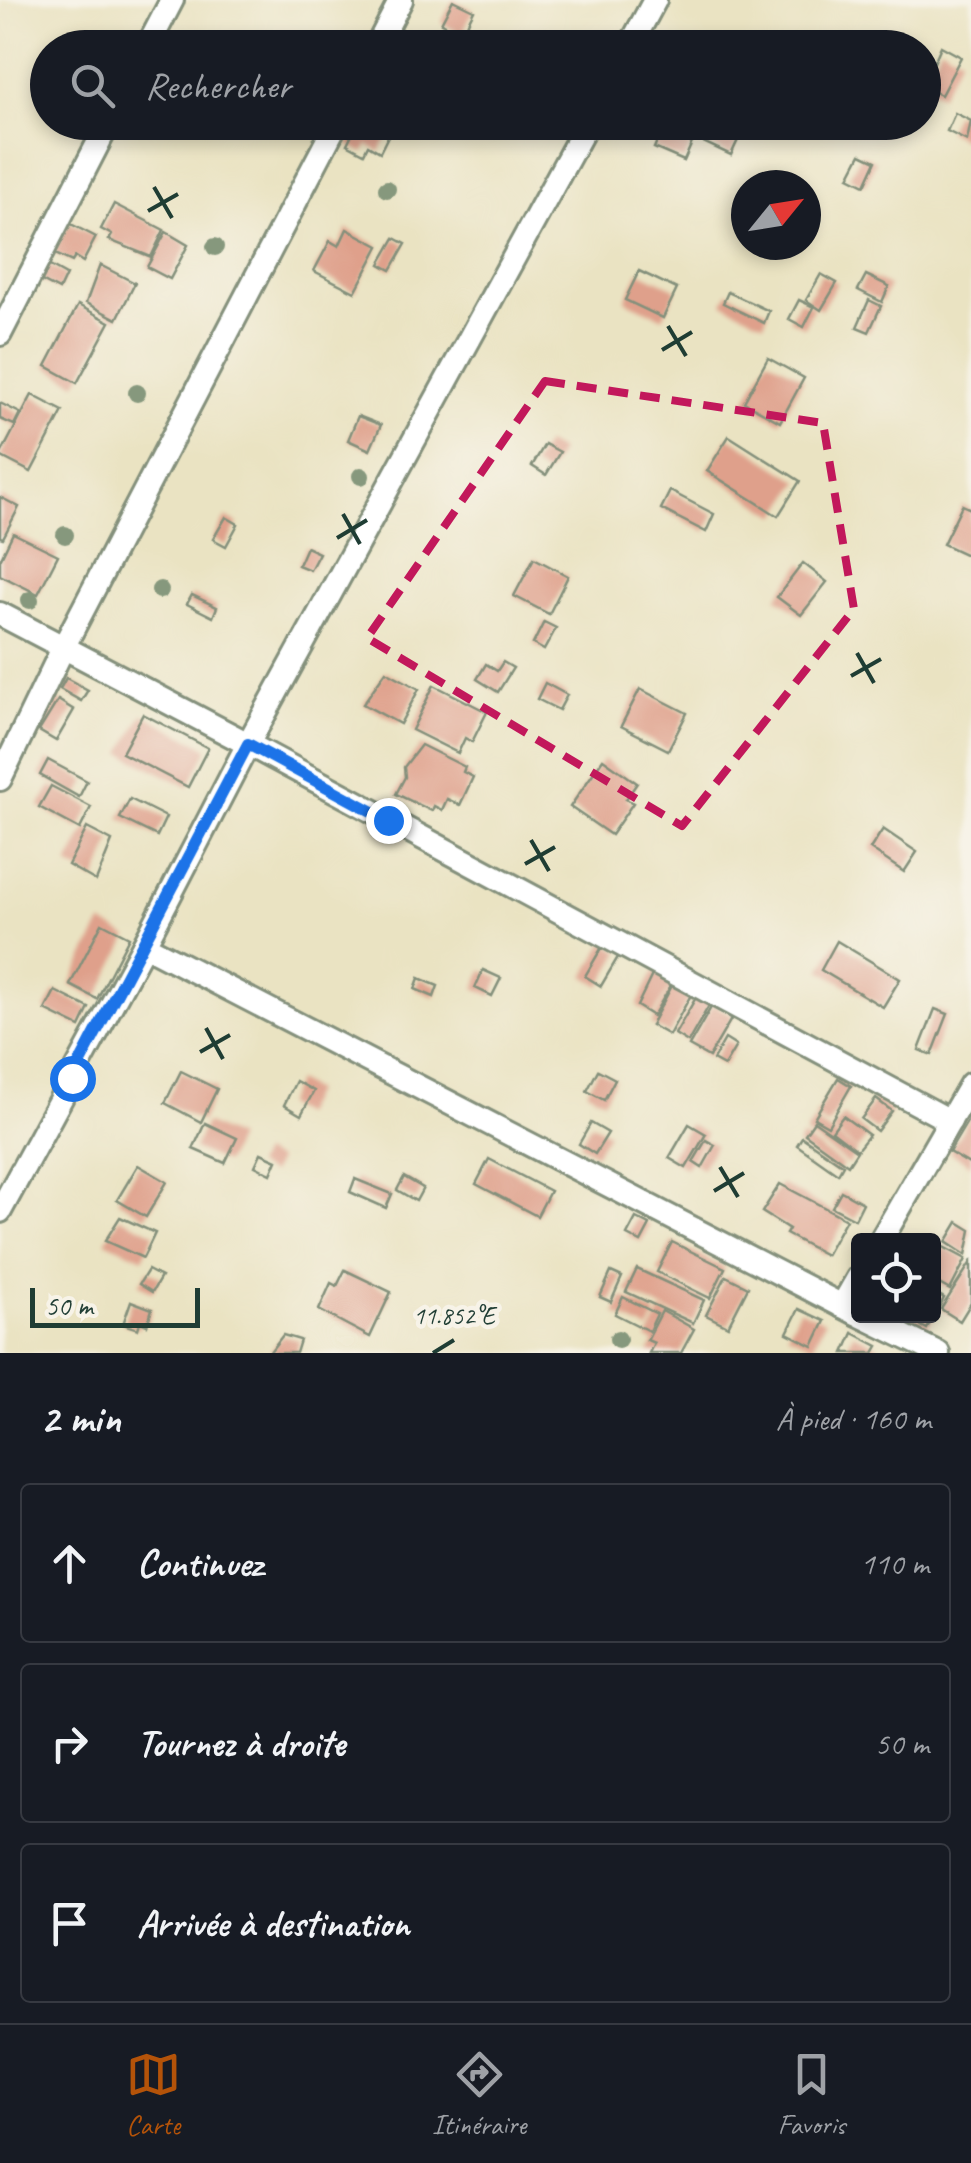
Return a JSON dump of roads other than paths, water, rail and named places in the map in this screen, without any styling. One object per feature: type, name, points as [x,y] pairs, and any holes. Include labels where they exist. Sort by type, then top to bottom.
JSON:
[{"type":"street","points":[[156,30],[172,0]]},
{"type":"street","points":[[385,30],[401,0]]},
{"type":"street","points":[[639,30],[655,0]]},
{"type":"street","points":[[0,334],[100,140]]},
{"type":"street","points":[[0,779],[64,646],[328,140]]},
{"type":"street","points":[[0,1211],[248,744],[578,140]]},
{"type":"street","points":[[0,614],[950,1121]]},
{"type":"street","points":[[144,945],[851,1310]]},
{"type":"street","points":[[885,1233],[971,1084]]},
{"type":"street","points":[[877,1323],[938,1353]]}]
